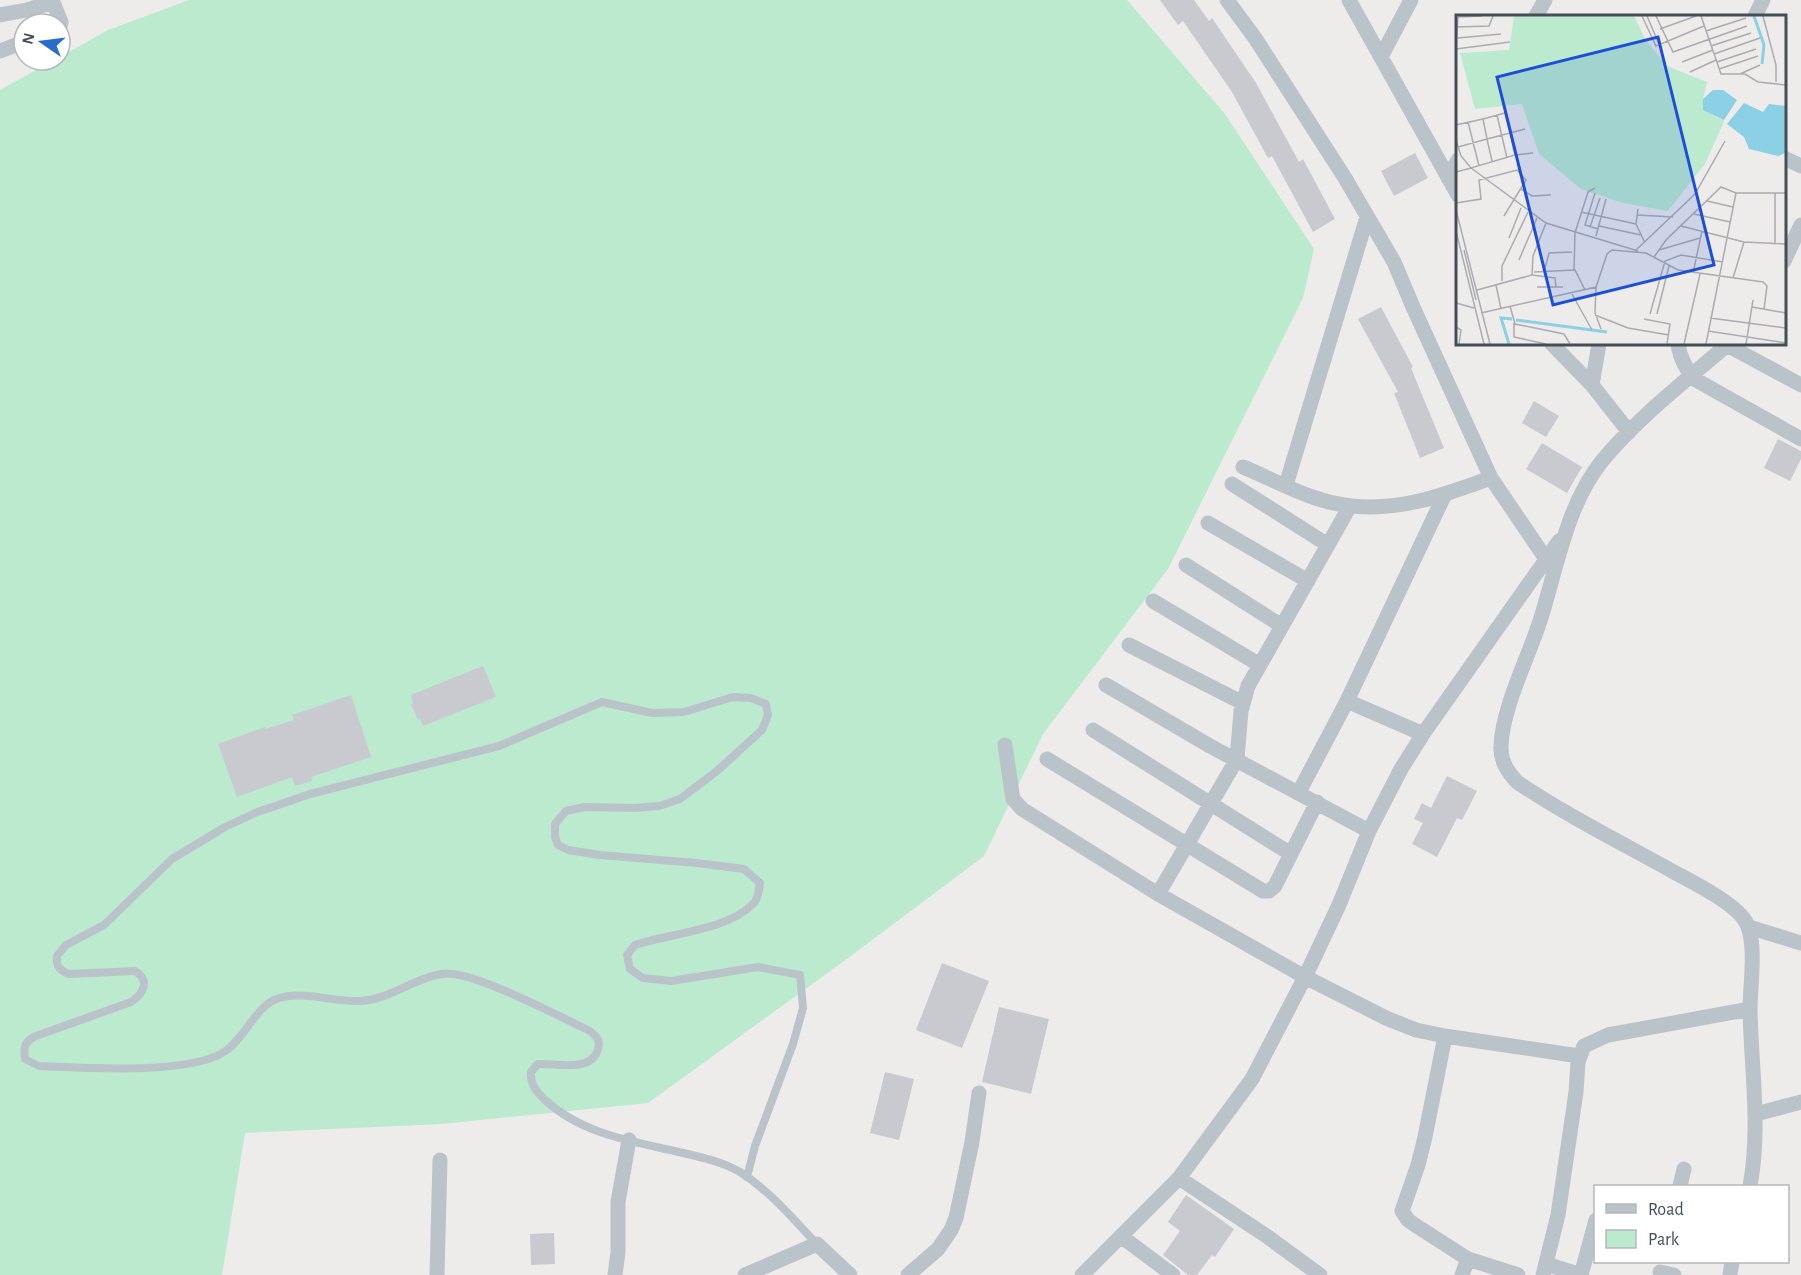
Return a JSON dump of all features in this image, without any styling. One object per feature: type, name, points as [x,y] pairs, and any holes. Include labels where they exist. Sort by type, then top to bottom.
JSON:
[{"type":"street","points":[[1227,0],[1268,58],[1345,178],[1394,262],[1491,478],[1546,559]]},
{"type":"street","points":[[1349,0],[1456,192]]},
{"type":"street","points":[[1381,57],[1411,0]]},
{"type":"street","points":[[1537,15],[1545,0]]},
{"type":"street","points":[[1756,15],[1763,0]]},
{"type":"street","points":[[0,15],[27,10],[52,1]]},
{"type":"street","points":[[1786,158],[1801,166]]},
{"type":"street","points":[[1448,178],[1456,164]]},
{"type":"street","points":[[1286,485],[1367,217]]},
{"type":"street","points":[[1786,259],[1801,225]]},
{"type":"street","points":[[1553,345],[1592,385],[1629,432]]},
{"type":"street","points":[[1592,385],[1599,345]]},
{"type":"street","points":[[1678,345],[1682,359],[1691,374],[1704,386],[1801,439]]},
{"type":"street","points":[[1727,345],[1691,374],[1629,432],[1601,462],[1585,488],[1567,530],[1540,621],[1504,725],[1500,749],[1508,772],[1517,782],[1534,794],[1700,886],[1737,911],[1749,927],[1751,942],[1750,1009],[1756,1114],[1756,1143],[1750,1185]]},
{"type":"street","points":[[1730,345],[1801,385]]},
{"type":"street","points":[[1243,467],[1310,495],[1350,506],[1402,504],[1431,500],[1491,478]]},
{"type":"street","points":[[1232,484],[1328,545]]},
{"type":"street","points":[[1299,792],[1347,701],[1445,494]]},
{"type":"street","points":[[1158,894],[1237,759],[1243,703],[1248,686],[1350,506]]},
{"type":"street","points":[[1208,523],[1308,581]]},
{"type":"street","points":[[1082,1275],[1179,1178],[1252,1079],[1305,977],[1339,905],[1369,831],[1390,789],[1423,734],[1567,530]]},
{"type":"street","points":[[1186,565],[1282,626]]},
{"type":"street","points":[[1153,601],[1260,664]]},
{"type":"street","points":[[1129,645],[1243,703]]},
{"type":"street","points":[[1106,685],[1210,746],[1369,831]]},
{"type":"street","points":[[1347,701],[1423,734]]},
{"type":"street","points":[[1093,730],[1291,854]]},
{"type":"street","points":[[1005,745],[1012,793],[1017,805],[1158,894],[1305,977],[1386,1018],[1416,1030],[1579,1056]]},
{"type":"street","points":[[1047,759],[1263,891],[1269,891],[1275,886],[1317,802]]},
{"type":"street","points":[[1749,927],[1801,944]]},
{"type":"street","points":[[1594,1227],[1581,1275],[1545,1269],[1563,1190],[1579,1056],[1584,1046],[1608,1035],[1750,1009]]},
{"type":"street","points":[[1444,1036],[1425,1137],[1402,1211],[1408,1220],[1468,1259],[1518,1275]]},
{"type":"street","points":[[908,1275],[938,1249],[956,1218],[972,1142],[979,1093]]},
{"type":"street","points":[[1756,1114],[1801,1102]]},
{"type":"street","points":[[615,1275],[617,1214],[629,1140]]},
{"type":"street","points":[[437,1275],[440,1160]]},
{"type":"street","points":[[1680,1185],[1684,1169]]},
{"type":"street","points":[[1179,1178],[1320,1275]]},
{"type":"street","points":[[1122,1237],[1173,1275]]},
{"type":"street","points":[[746,1275],[817,1244],[850,1275]]},
{"type":"street","points":[[1462,1275],[1468,1259]]},
{"type":"lane","points":[[747,1177],[755,1146],[793,1044],[803,1008],[800,975],[758,967],[671,981],[643,978],[630,969],[627,955],[635,945],[729,920],[754,903],[759,893],[760,883],[744,869],[568,850],[558,844],[555,837],[555,824],[566,811],[584,807],[608,809],[659,806],[680,799],[717,771],[762,730],[768,715],[766,704],[751,698],[733,697],[684,712],[652,714],[602,702],[499,746],[310,794],[255,813],[225,827],[172,859],[104,925],[66,945],[57,956],[58,967],[69,974],[135,971],[141,975],[145,985],[144,991],[131,1002],[28,1040],[24,1052],[25,1059],[39,1066],[187,1065],[216,1057],[227,1050],[272,1001],[292,996],[363,1001],[379,998],[421,979],[443,973],[467,975],[596,1035],[599,1046],[593,1058],[581,1064],[538,1065],[531,1072],[532,1085],[538,1094],[567,1118],[606,1135],[703,1157],[725,1165],[747,1177],[777,1203],[817,1244]]},
{"type":"green space","points":[[189,0],[1127,0],[1225,114],[1314,249],[1303,298],[1168,569],[1043,734],[984,856],[648,1103],[442,1124],[245,1133],[222,1275],[0,1275],[0,90],[32,72],[72,72],[72,50],[108,30]]},
{"type":"building","points":[[1160,0],[1194,0],[1209,21],[1212,18],[1256,83],[1299,162],[1303,159],[1335,219],[1313,232],[1272,156],[1268,158],[1232,92],[1183,21],[1178,25]]},
{"type":"building","points":[[1415,153],[1428,178],[1394,196],[1381,171]]},
{"type":"building","points":[[1381,307],[1413,367],[1411,368],[1444,448],[1420,458],[1394,393],[1398,392],[1358,319]]},
{"type":"building","points":[[1534,401],[1559,416],[1546,437],[1522,423]]},
{"type":"building","points":[[1778,439],[1801,451],[1801,459],[1790,481],[1764,468]]},
{"type":"building","points":[[1542,443],[1582,467],[1567,493],[1526,469]]},
{"type":"building","points":[[483,666],[496,697],[423,726],[411,704],[413,703],[411,695]]},
{"type":"building","points":[[351,695],[371,757],[311,777],[312,781],[295,786],[292,777],[237,797],[218,744],[265,727],[265,729],[294,720],[292,715]]},
{"type":"building","points":[[1447,776],[1477,791],[1462,820],[1457,818],[1437,857],[1412,844],[1423,823],[1414,819],[1422,803],[1431,808]]},
{"type":"building","points":[[942,963],[989,981],[962,1048],[916,1030]]},
{"type":"building","points":[[999,1007],[1049,1019],[1031,1094],[982,1082]]},
{"type":"building","points":[[885,1072],[914,1079],[899,1140],[870,1133]]},
{"type":"building","points":[[1186,1195],[1234,1229],[1215,1257],[1212,1255],[1197,1275],[1188,1275],[1163,1255],[1180,1231],[1168,1222]]},
{"type":"building","points":[[554,1233],[555,1264],[531,1265],[530,1234]]}]
